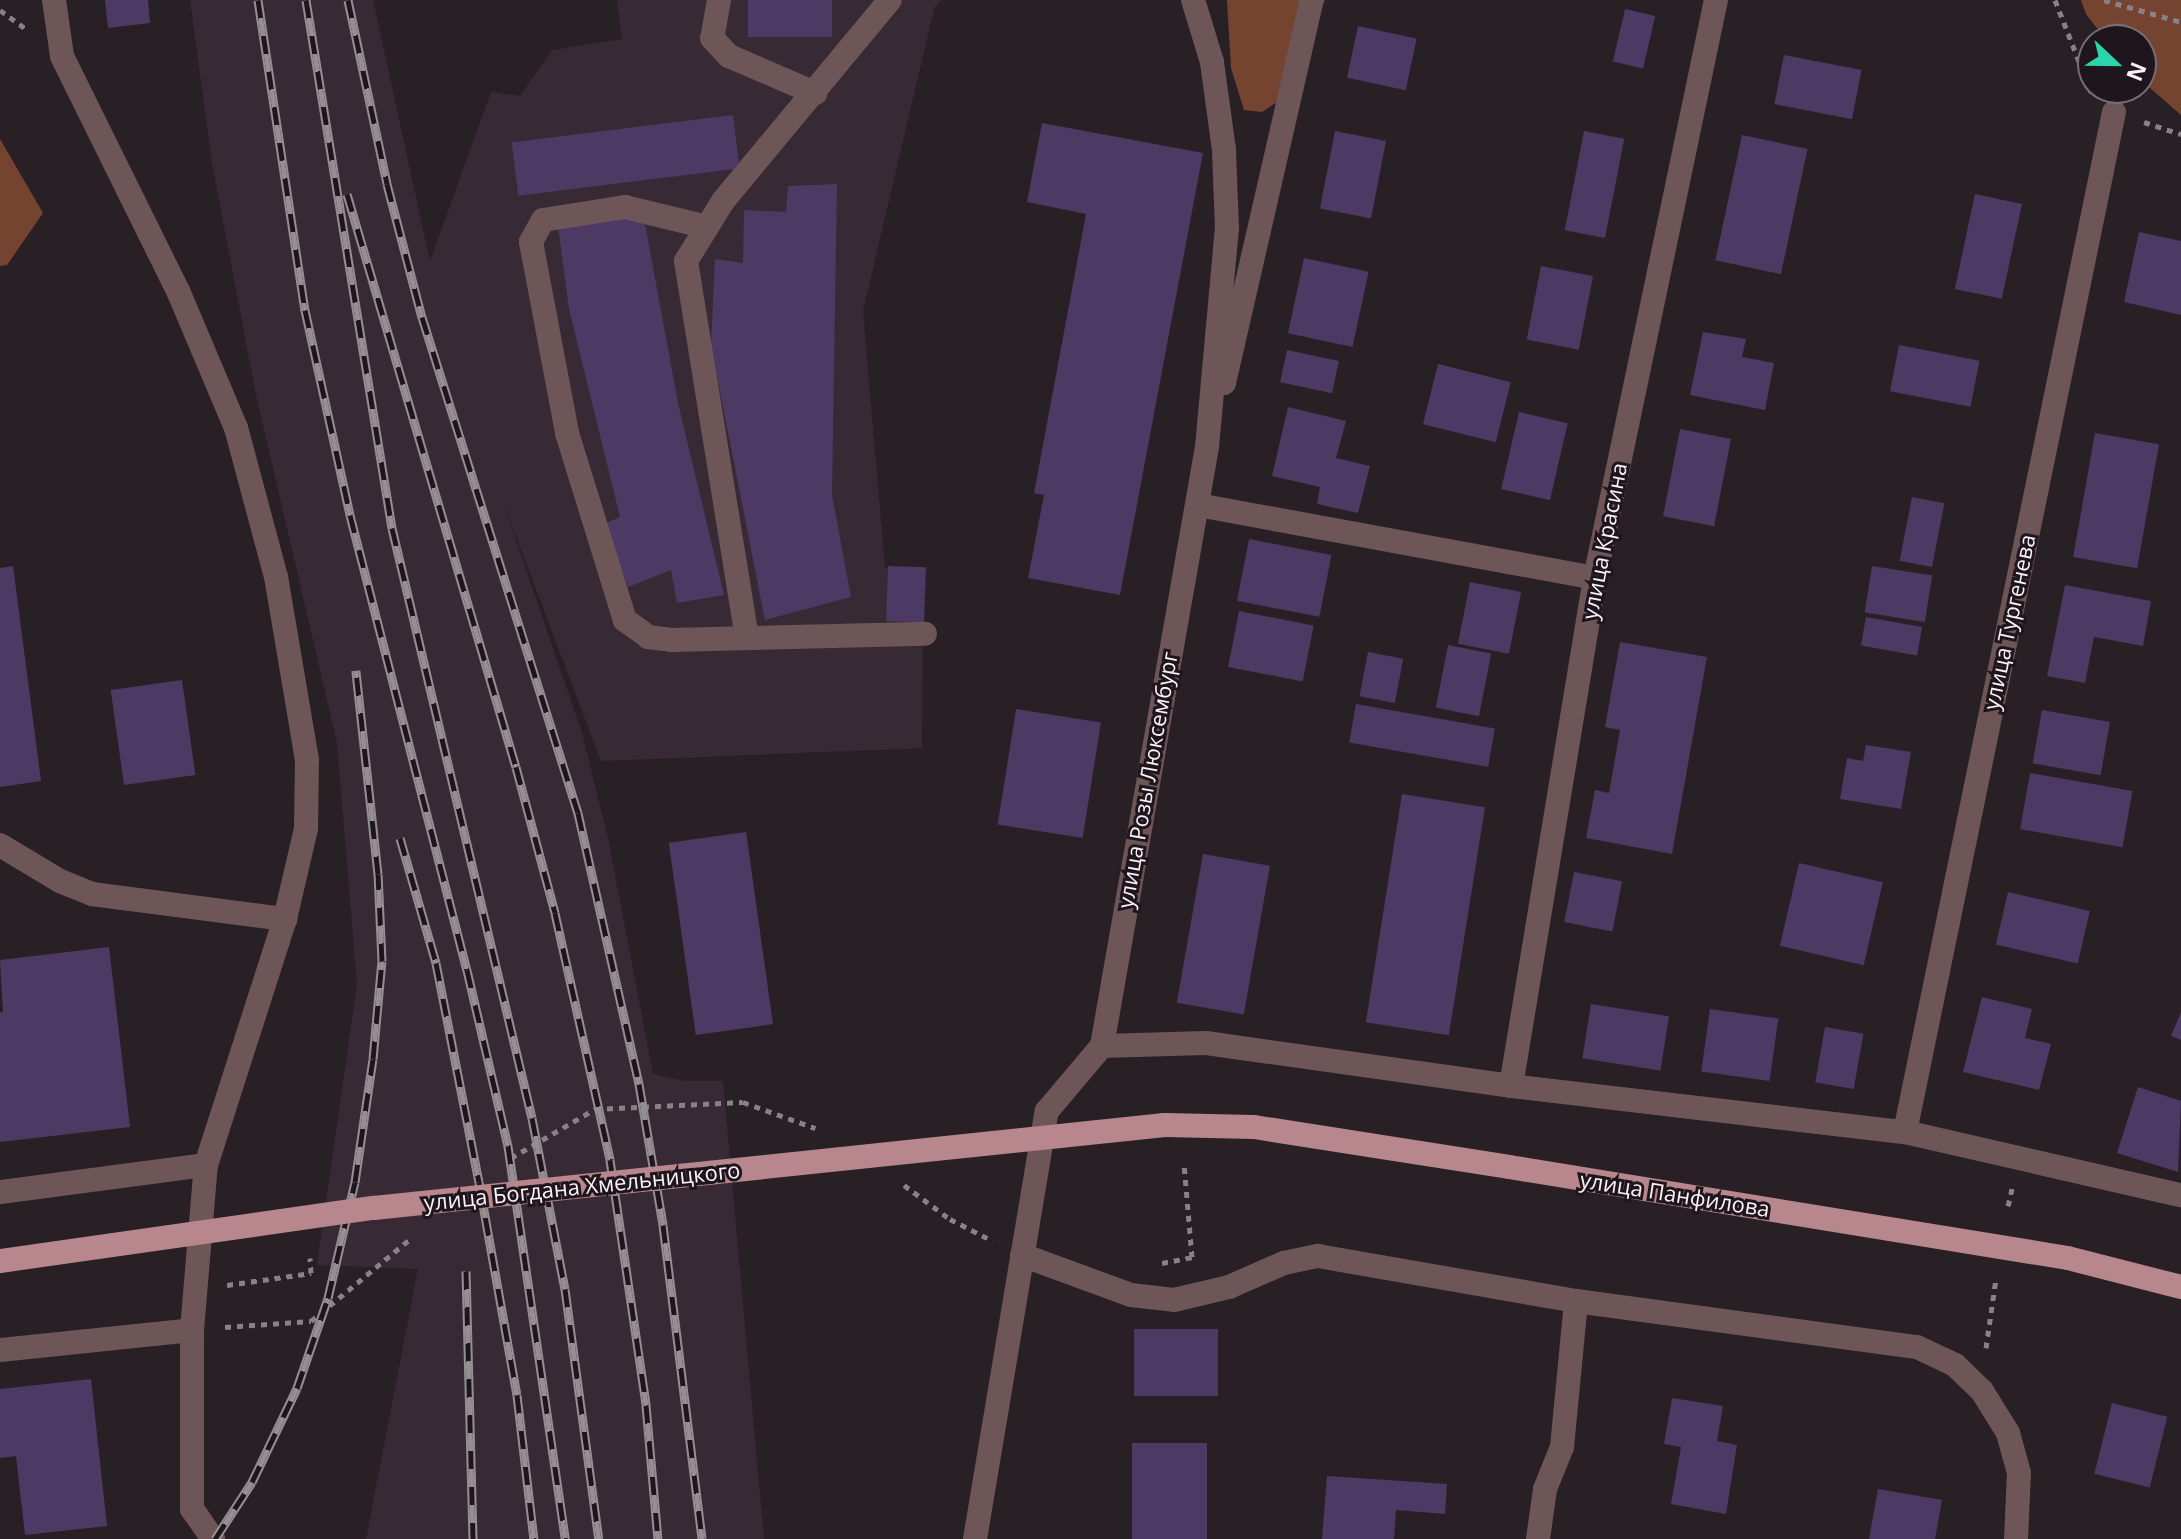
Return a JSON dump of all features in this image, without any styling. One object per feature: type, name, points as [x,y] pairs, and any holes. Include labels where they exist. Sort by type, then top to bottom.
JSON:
[{"type":"main road","name":"улица Богдана Хмельницкого","points":[[0,1261],[374,1208],[1165,1125]]},
{"type":"main road","name":"улица Панфилова","points":[[1165,1125],[1254,1127],[1525,1170],[2068,1258],[2181,1287]]},
{"type":"street","points":[[54,0],[62,56],[179,293],[236,428],[276,577],[307,760],[306,829],[285,919],[206,1165],[192,1330],[192,1509],[213,1539]]},
{"type":"street","points":[[719,0],[712,38],[729,56],[815,93]]},
{"type":"street","points":[[747,638],[686,261],[723,201],[890,0]]},
{"type":"street","name":"улица Розы Люксембург","points":[[1102,1046],[1165,671],[1207,447],[1227,229],[1224,150],[1212,62],[1193,0]]},
{"type":"street","points":[[1207,447],[1234,346],[1312,0]]},
{"type":"street","name":"улица Красина","points":[[1511,1086],[1595,578],[1716,0]]},
{"type":"street","name":"улица Тургенева","points":[[1905,1132],[2114,112]]},
{"type":"street","points":[[707,227],[625,207],[543,220],[531,242],[567,433],[625,620],[648,637],[925,634]]},
{"type":"street","points":[[1198,505],[1595,578]]},
{"type":"street","points":[[0,845],[60,881],[92,894],[285,919]]},
{"type":"street","points":[[975,1539],[1047,1111],[1102,1046],[1206,1043],[1511,1086],[1905,1132],[2181,1195]]},
{"type":"street","points":[[0,1192],[206,1165]]},
{"type":"street","points":[[1022,1255],[1131,1295],[1174,1300],[1229,1287],[1284,1263],[1318,1256],[1576,1301],[1917,1347],[1955,1365],[1982,1391],[2008,1433],[2019,1473],[2016,1539]]},
{"type":"street","points":[[1538,1539],[1545,1489],[1562,1447],[1576,1301]]},
{"type":"street","points":[[0,1350],[192,1330]]},
{"type":"path","points":[[2055,0],[2090,92],[2114,112]]},
{"type":"path","points":[[2104,0],[2181,22]]},
{"type":"path","points":[[1147,1267],[1192,1257],[1184,1164]]},
{"type":"path","points":[[896,1180],[950,1219],[1022,1255]]},
{"type":"path","points":[[195,1289],[311,1273],[310,1258]]},
{"type":"path","points":[[1989,1322],[1996,1278]]},
{"type":"shaded area","points":[[190,0],[373,0],[430,261],[491,92],[520,96],[552,50],[622,39],[617,0],[941,0],[934,9],[863,311],[885,568],[923,569],[922,748],[601,761],[503,502],[582,733],[608,838],[653,1074],[685,1081],[723,1081],[764,1539],[366,1539],[418,1269],[317,1265],[357,984],[337,743],[256,395],[212,163]]},
{"type":"shaded area","points":[[1227,0],[1325,0],[1280,100],[1262,112],[1244,110],[1231,68]]},
{"type":"shaded area","points":[[2081,0],[2181,0],[2181,115],[2157,94],[2157,24],[2094,24]]},
{"type":"shaded area","points":[[0,139],[43,213],[7,265],[0,266]]},
{"type":"building","points":[[105,0],[148,0],[150,23],[108,28]]},
{"type":"building","points":[[748,0],[832,0],[832,37],[748,37]]},
{"type":"building","points":[[1625,9],[1655,16],[1643,69],[1613,62]]},
{"type":"building","points":[[1358,26],[1417,38],[1406,90],[1347,78]]},
{"type":"building","points":[[1784,55],[1862,70],[1852,119],[1774,104]]},
{"type":"building","points":[[733,115],[740,169],[518,196],[512,142]]},
{"type":"building","points":[[1042,123],[1203,153],[1120,595],[1028,578],[1044,495],[1034,493],[1086,214],[1027,202]]},
{"type":"building","points":[[1335,131],[1386,141],[1371,218],[1320,209]]},
{"type":"building","points":[[1584,131],[1624,139],[1605,238],[1565,230]]},
{"type":"building","points":[[1742,135],[1808,149],[1781,274],[1715,260]]},
{"type":"building","points":[[837,184],[832,495],[851,597],[765,620],[711,346],[715,259],[743,263],[744,210],[786,212],[788,186]]},
{"type":"building","points":[[1975,194],[2022,204],[2002,299],[1955,289]]},
{"type":"building","points":[[602,218],[644,218],[678,403],[724,595],[677,603],[671,570],[628,587],[604,524],[620,517],[569,309],[558,226]]},
{"type":"building","points":[[2139,232],[2181,241],[2181,315],[2124,302]]},
{"type":"building","points":[[1304,258],[1369,272],[1353,347],[1288,333]]},
{"type":"building","points":[[1541,266],[1593,276],[1579,350],[1527,340]]},
{"type":"building","points":[[1703,332],[1746,339],[1742,357],[1774,363],[1765,410],[1690,395]]},
{"type":"building","points":[[1899,345],[1979,361],[1971,407],[1890,391]]},
{"type":"building","points":[[1287,350],[1339,361],[1332,393],[1280,382]]},
{"type":"building","points":[[1438,364],[1511,382],[1496,442],[1423,424]]},
{"type":"building","points":[[1288,407],[1346,421],[1336,458],[1370,466],[1358,513],[1317,504],[1320,487],[1272,476]]},
{"type":"building","points":[[1519,412],[1568,423],[1550,500],[1501,489]]},
{"type":"building","points":[[1680,429],[1731,439],[1714,526],[1663,516]]},
{"type":"building","points":[[2095,433],[2159,444],[2137,568],[2073,557]]},
{"type":"building","points":[[1912,497],[1944,503],[1932,567],[1900,561]]},
{"type":"building","points":[[1249,539],[1331,555],[1319,617],[1237,601]]},
{"type":"building","points":[[13,566],[41,781],[0,787],[0,568]]},
{"type":"building","points":[[888,566],[926,567],[924,622],[886,621]]},
{"type":"building","points":[[1872,566],[1932,576],[1925,622],[1865,612]]},
{"type":"building","points":[[1470,582],[1521,592],[1509,654],[1458,644]]},
{"type":"building","points":[[2065,585],[2151,601],[2143,646],[2094,637],[2085,683],[2047,676]]},
{"type":"building","points":[[1239,611],[1314,626],[1303,681],[1228,667]]},
{"type":"building","points":[[1866,617],[1922,627],[1917,655],[1861,646]]},
{"type":"building","points":[[1620,642],[1707,657],[1672,854],[1586,838],[1595,790],[1609,793],[1620,730],[1605,727]]},
{"type":"building","points":[[1448,645],[1491,653],[1479,716],[1436,708]]},
{"type":"building","points":[[1368,652],[1403,659],[1395,703],[1359,696]]},
{"type":"building","points":[[182,680],[195,775],[124,785],[111,690]]},
{"type":"building","points":[[1356,704],[1495,728],[1488,767],[1349,742]]},
{"type":"building","points":[[1016,709],[1101,722],[1083,838],[998,825]]},
{"type":"building","points":[[2042,710],[2110,722],[2101,775],[2033,763]]},
{"type":"building","points":[[1866,745],[1911,752],[1901,809],[1840,799],[1847,758],[1863,761]]},
{"type":"building","points":[[2030,773],[2132,791],[2123,847],[2020,829]]},
{"type":"building","points":[[1402,794],[1485,807],[1449,1035],[1366,1022]]},
{"type":"building","points":[[746,832],[773,1024],[696,1035],[669,843]]},
{"type":"building","points":[[1203,854],[1270,866],[1244,1015],[1177,1003]]},
{"type":"building","points":[[1799,863],[1883,882],[1864,965],[1780,946]]},
{"type":"building","points":[[1574,872],[1622,881],[1612,931],[1564,922]]},
{"type":"building","points":[[2008,892],[2090,911],[2078,964],[1996,945]]},
{"type":"building","points":[[109,947],[130,1127],[0,1142],[0,1012],[3,1012],[0,960]]},
{"type":"building","points":[[1982,997],[2032,1009],[2025,1038],[2051,1044],[2039,1090],[1963,1072]]},
{"type":"building","points":[[1591,1004],[1669,1016],[1660,1071],[1582,1058]]},
{"type":"building","points":[[1710,1009],[1778,1019],[1770,1081],[1701,1071]]},
{"type":"building","points":[[2181,1012],[2181,1040],[2171,1036]]},
{"type":"building","points":[[1825,1027],[1863,1034],[1854,1089],[1815,1082]]},
{"type":"building","points":[[2138,1087],[2181,1101],[2178,1172],[2117,1153]]},
{"type":"building","points":[[1134,1329],[1218,1329],[1218,1396],[1134,1396]]},
{"type":"building","points":[[91,1379],[107,1526],[25,1535],[16,1456],[0,1458],[0,1389]]},
{"type":"building","points":[[1672,1398],[1723,1406],[1717,1441],[1737,1445],[1726,1514],[1671,1504],[1681,1447],[1664,1444]]},
{"type":"building","points":[[2112,1403],[2167,1417],[2150,1488],[2094,1474]]},
{"type":"building","points":[[1132,1443],[1207,1443],[1207,1539],[1132,1539]]},
{"type":"building","points":[[1327,1476],[1447,1484],[1445,1514],[1396,1510],[1394,1539],[1322,1539]]},
{"type":"building","points":[[1878,1489],[1942,1500],[1935,1539],[1869,1539]]},
{"type":"railway","points":[[258,0],[305,310],[350,515],[467,970],[508,1146],[565,1539]]},
{"type":"railway","points":[[306,0],[392,528],[532,1118],[565,1289],[599,1539]]},
{"type":"railway","points":[[348,0],[387,184],[422,317],[578,813],[639,1084],[663,1225],[702,1539]]},
{"type":"railway","points":[[347,194],[516,767],[555,913],[610,1160],[646,1405],[658,1539]]},
{"type":"railway","points":[[215,1539],[252,1482],[297,1388],[328,1298],[355,1182],[373,1059],[382,961],[378,874],[356,670]]},
{"type":"railway","points":[[400,838],[436,963],[479,1182],[517,1395],[534,1539]]},
{"type":"railway","points":[[466,1271],[473,1539]]}]
